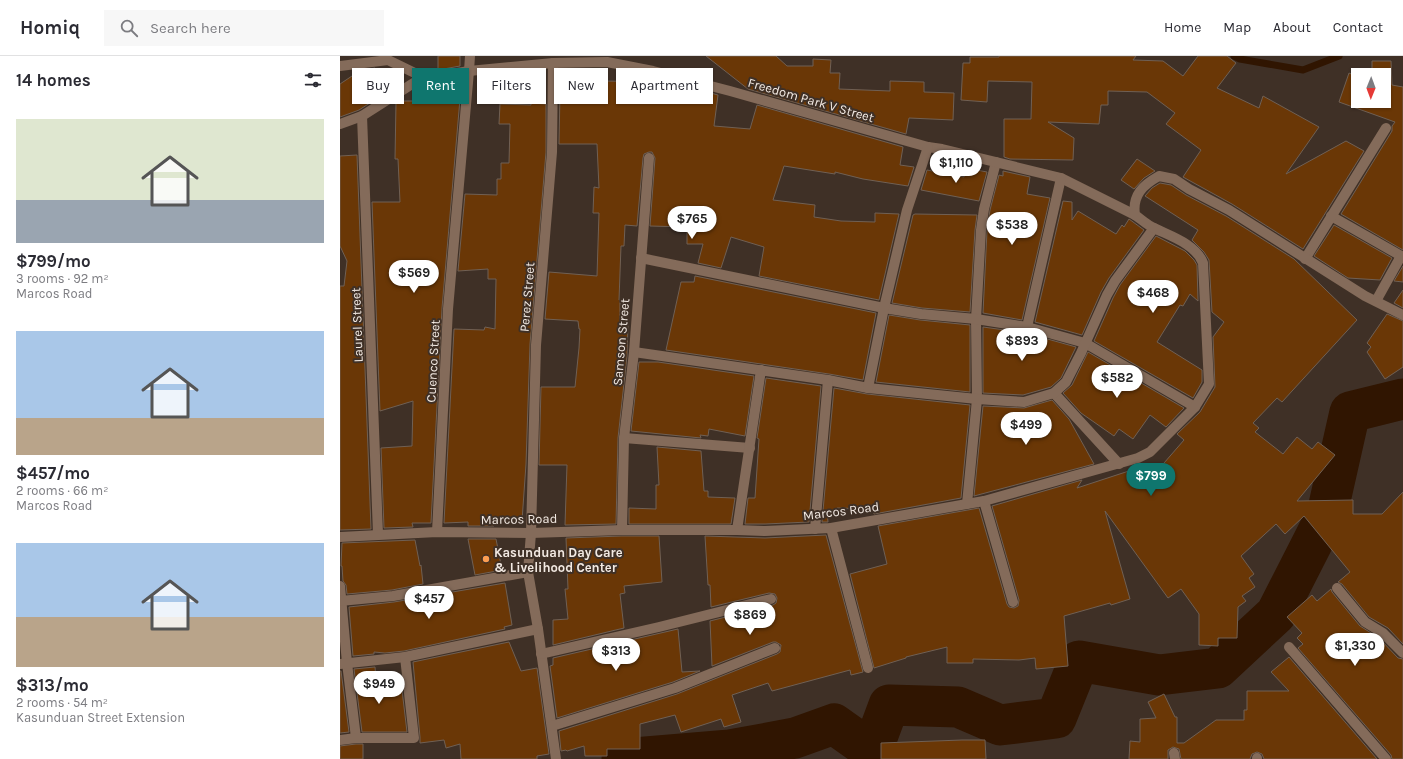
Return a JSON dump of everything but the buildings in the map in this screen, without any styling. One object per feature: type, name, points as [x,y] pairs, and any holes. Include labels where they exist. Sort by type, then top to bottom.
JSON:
[{"type":"street","name":"Cuenco Street","points":[[469,71],[470,56]]},
{"type":"street","points":[[345,62],[388,60],[412,72]]},
{"type":"street","name":"Freedom Park V Street","points":[[469,71],[553,63],[607,62],[653,71],[730,91],[928,147],[942,149],[1061,178],[1136,215],[1154,228]]},
{"type":"street","name":"Perez Street","points":[[553,63],[552,152],[536,345],[531,533],[528,572],[538,629],[540,654],[556,759]]},
{"type":"street","points":[[340,124],[362,116],[412,84]]},
{"type":"street","name":"Cuenco Street","points":[[437,532],[448,309],[466,104]]},
{"type":"street","name":"Laurel Street","points":[[362,116],[378,534]]},
{"type":"street","points":[[1305,259],[1386,128]]},
{"type":"street","points":[[868,388],[884,308],[907,210],[928,147]]},
{"type":"street","name":"Samson Street","points":[[622,530],[624,438],[634,352],[649,158]]},
{"type":"street","points":[[967,504],[977,399],[976,320],[982,223],[996,162]]},
{"type":"street","points":[[1136,215],[1134,206],[1137,194],[1152,180],[1159,176],[1174,179],[1189,189],[1229,210],[1305,259],[1376,301],[1403,315]]},
{"type":"street","points":[[1027,327],[1061,178]]},
{"type":"street","points":[[1331,216],[1402,257],[1376,301]]},
{"type":"street","points":[[634,352],[828,380],[868,388],[977,399],[1024,402],[1054,393],[1066,382],[1107,295],[1154,228]]},
{"type":"street","name":"Marcos Road","points":[[340,537],[437,532],[531,533],[622,530],[766,531],[831,528],[984,502],[1138,458],[1150,452],[1195,407],[1209,384],[1203,263],[1199,253],[1196,250],[1163,231],[1154,228]]},
{"type":"street","points":[[641,258],[884,308],[1027,327],[1085,343],[1195,407]]},
{"type":"street","points":[[737,530],[761,370]]},
{"type":"street","points":[[815,529],[828,380]]},
{"type":"street","points":[[1054,393],[1119,464]]},
{"type":"street","points":[[624,438],[750,448]]},
{"type":"street","points":[[984,502],[1013,602]]},
{"type":"street","points":[[831,528],[868,668]]},
{"type":"street","points":[[341,601],[393,596],[528,572]]},
{"type":"street","points":[[340,586],[343,663],[356,738]]},
{"type":"street","points":[[1337,588],[1365,622],[1383,633],[1403,653]]},
{"type":"street","points":[[540,654],[659,627],[771,599]]},
{"type":"street","points":[[343,663],[405,657],[538,629]]},
{"type":"street","points":[[1289,647],[1386,759]]},
{"type":"street","points":[[552,726],[675,688],[775,648]]},
{"type":"street","points":[[340,740],[356,738],[414,738],[405,657]]},
{"type":"waterway","points":[[1234,56],[1240,59],[1303,70],[1339,56]]},
{"type":"waterway","points":[[622,759],[730,750],[795,738],[834,724],[872,751],[889,705],[958,707],[1000,725],[1056,718],[1079,661],[1159,675],[1218,668],[1276,614],[1327,514],[1350,412],[1403,399]]},
{"type":"place","name":"Kasunduan Day Care & Livelihood Center","points":[[486,559]]}]
